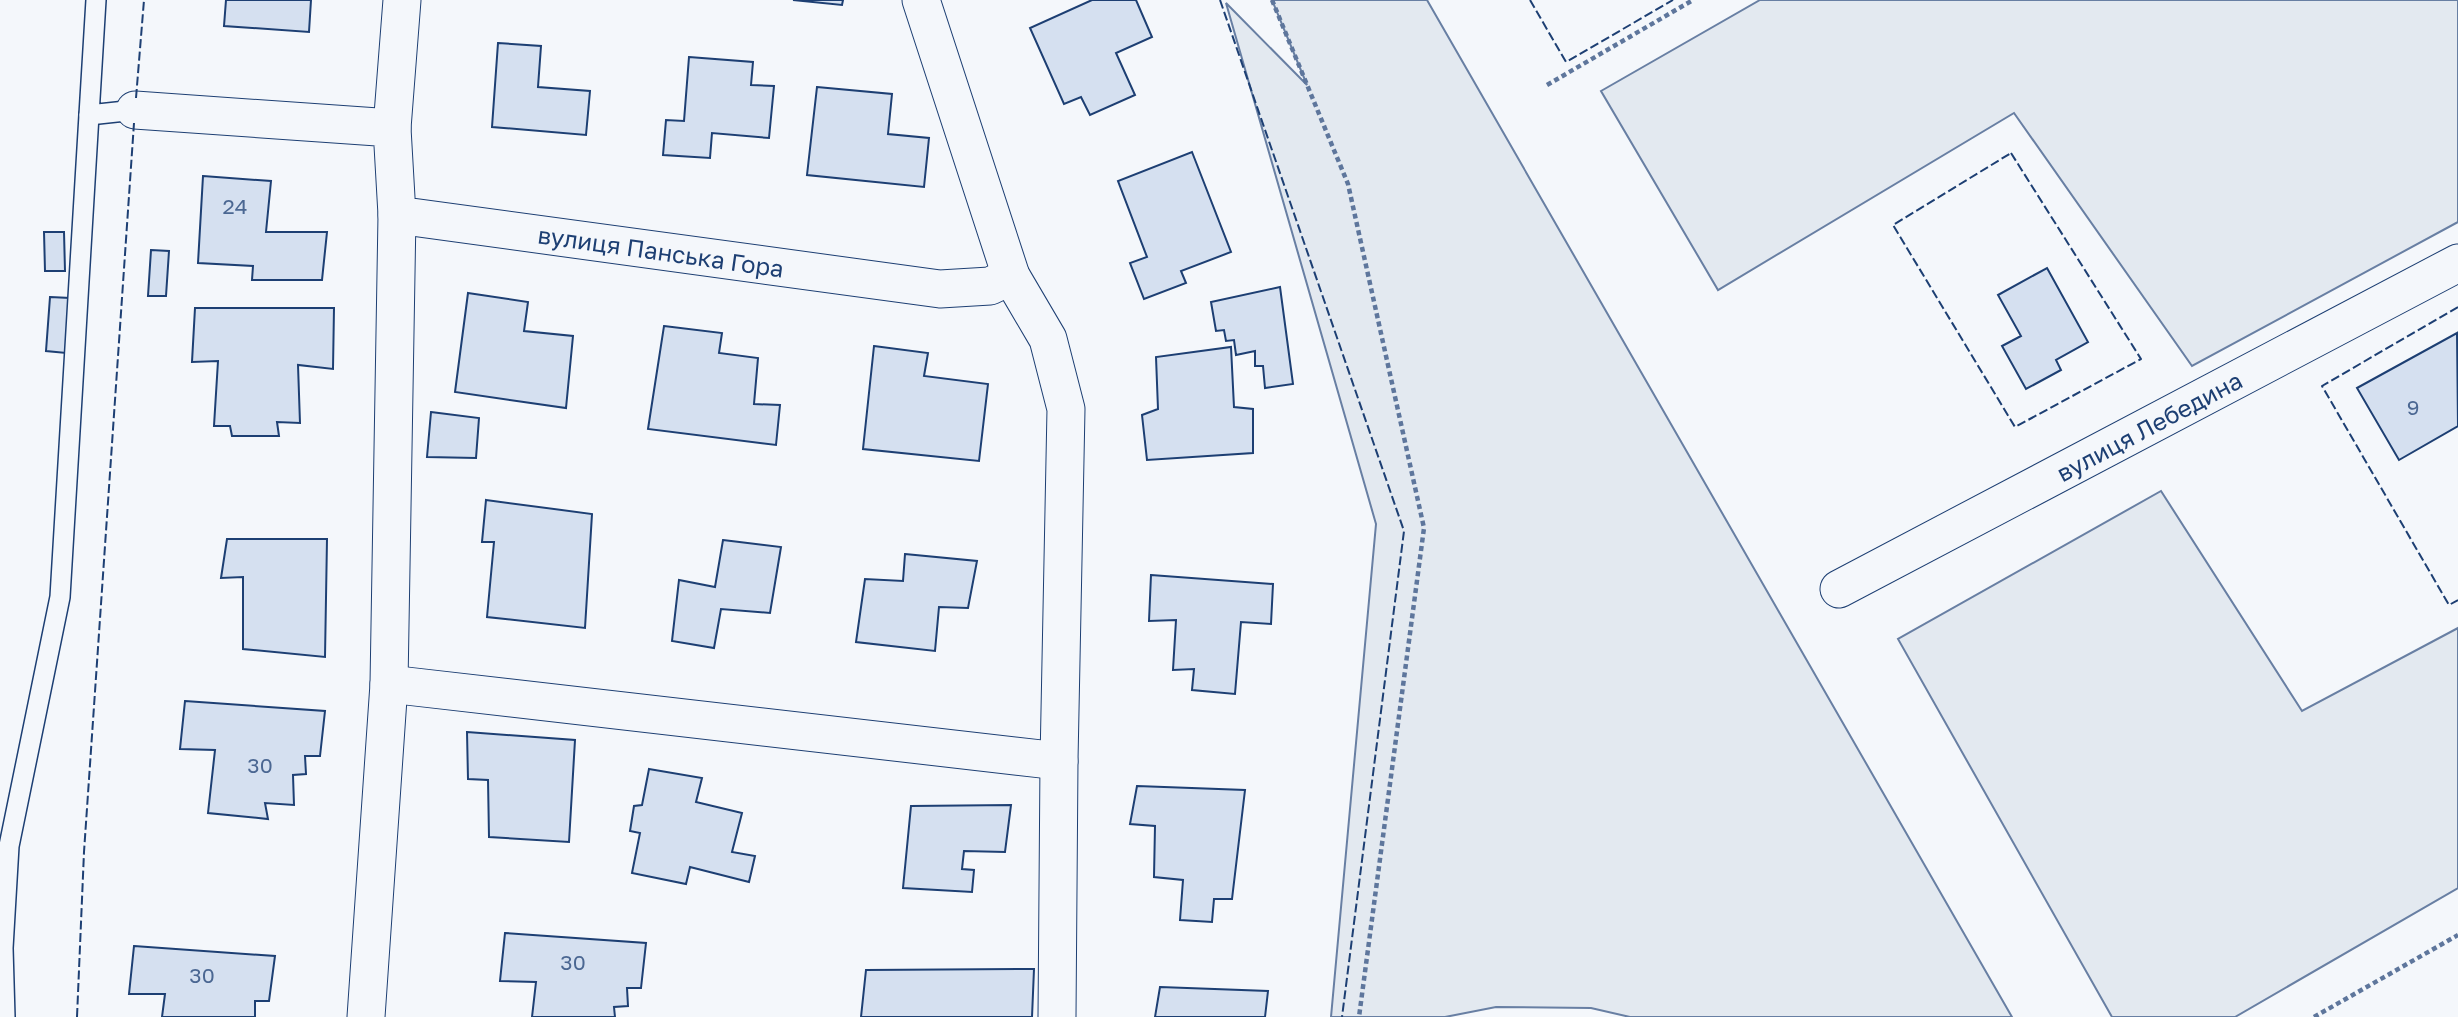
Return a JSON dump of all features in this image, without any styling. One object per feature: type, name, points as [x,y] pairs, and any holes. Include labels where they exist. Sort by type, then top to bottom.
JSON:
[{"type":"street","points":[[366,1017],[389,684],[397,215],[392,128],[402,0]]},
{"type":"street","points":[[921,0],[1011,276],[1048,339],[1066,409],[1057,1017]]},
{"type":"street","points":[[135,110],[392,128]]},
{"type":"street","name":"вулиця Панська Гора","points":[[397,215],[940,289],[990,286],[1011,276]]},
{"type":"street","name":"вулиця Лебедина","points":[[1839,589],[2458,263]]},
{"type":"street","points":[[389,684],[1059,761]]},
{"type":"lane","points":[[5,1017],[3,948],[9,846],[60,597],[96,0]]},
{"type":"lane","points":[[89,115],[135,110]]},
{"type":"path","points":[[1272,0],[1349,184],[1424,528],[1359,1017]]},
{"type":"path","points":[[1547,85],[1693,0]]},
{"type":"path","points":[[2314,1017],[2458,935]]},
{"type":"shaded area","points":[[1272,0],[1427,0],[2012,1017],[1630,1017],[1591,1008],[1496,1007],[1445,1017],[1331,1017],[1376,524],[1226,3],[1307,85]]},
{"type":"shaded area","points":[[1760,0],[2458,0],[2458,222],[2192,366],[2014,113],[1718,290],[1601,91]]},
{"type":"shaded area","points":[[2161,491],[2302,711],[2458,628],[2458,888],[2235,1017],[2112,1017],[1898,639]]},
{"type":"building","points":[[226,0],[311,0],[309,32],[224,26]]},
{"type":"building","points":[[793,0],[843,0],[842,5]]},
{"type":"building","points":[[1092,0],[1136,0],[1152,37],[1116,53],[1135,95],[1090,115],[1081,97],[1064,104],[1030,28]]},
{"type":"building","points":[[498,43],[541,46],[538,87],[590,91],[586,135],[492,127]]},
{"type":"building","points":[[689,57],[753,62],[751,85],[774,86],[769,138],[712,133],[710,158],[663,155],[666,120],[684,121]]},
{"type":"building","points":[[817,87],[892,94],[888,134],[929,138],[924,187],[807,175]]},
{"type":"building","points":[[1192,152],[1231,252],[1181,271],[1186,283],[1144,299],[1130,263],[1147,257],[1118,181]]},
{"type":"building","points":[[203,176],[271,181],[266,232],[327,232],[322,280],[252,280],[253,266],[198,263]]},
{"type":"building","points":[[44,232],[64,232],[65,271],[45,271]]},
{"type":"building","points":[[151,250],[169,251],[166,296],[148,296]]},
{"type":"building","points":[[2047,268],[2088,342],[2056,360],[2061,370],[2026,389],[2002,346],[2021,336],[1998,295]]},
{"type":"building","points":[[1280,287],[1293,384],[1265,388],[1263,366],[1255,366],[1255,351],[1236,355],[1234,340],[1226,341],[1224,330],[1216,331],[1211,302]]},
{"type":"building","points":[[468,293],[528,302],[524,331],[573,336],[566,408],[455,392]]},
{"type":"building","points":[[50,297],[70,298],[66,353],[46,351]]},
{"type":"building","points":[[195,308],[334,308],[333,369],[298,365],[300,423],[277,422],[279,436],[232,436],[230,426],[214,426],[218,361],[192,362]]},
{"type":"building","points":[[664,326],[722,333],[719,353],[758,358],[754,404],[780,405],[776,445],[648,429]]},
{"type":"building","points":[[2457,333],[2458,426],[2399,460],[2357,388]]},
{"type":"building","points":[[874,346],[928,353],[924,376],[988,384],[979,461],[863,449]]},
{"type":"building","points":[[1231,347],[1234,407],[1253,409],[1253,453],[1147,460],[1142,415],[1158,409],[1156,357]]},
{"type":"building","points":[[431,412],[479,418],[476,458],[427,457]]},
{"type":"building","points":[[486,500],[592,514],[585,628],[487,617],[494,542],[482,542]]},
{"type":"building","points":[[227,539],[327,539],[325,657],[243,649],[243,577],[221,578]]},
{"type":"building","points":[[723,540],[781,547],[770,613],[721,609],[714,648],[672,641],[679,580],[715,587]]},
{"type":"building","points":[[905,554],[977,561],[968,608],[939,607],[935,651],[856,642],[865,579],[903,581]]},
{"type":"building","points":[[1151,575],[1273,584],[1271,624],[1241,622],[1235,694],[1192,690],[1194,669],[1173,670],[1176,620],[1149,621]]},
{"type":"building","points":[[185,701],[325,711],[320,756],[305,756],[306,774],[293,775],[294,805],[265,803],[268,819],[208,813],[215,750],[180,749]]},
{"type":"building","points":[[467,732],[575,740],[569,842],[489,837],[488,780],[468,779]]},
{"type":"building","points":[[649,769],[702,778],[696,802],[742,813],[732,852],[755,856],[749,882],[690,867],[686,884],[632,873],[640,833],[630,831],[634,806],[642,805]]},
{"type":"building","points":[[1137,786],[1245,790],[1232,899],[1214,899],[1212,922],[1180,920],[1183,880],[1154,877],[1155,826],[1130,824]]},
{"type":"building","points":[[1011,805],[1005,852],[964,851],[962,869],[974,870],[972,892],[903,888],[911,806]]},
{"type":"building","points":[[505,933],[646,943],[641,988],[627,988],[628,1006],[614,1007],[615,1017],[532,1017],[536,982],[500,981]]},
{"type":"building","points":[[134,946],[275,956],[269,1001],[255,1001],[255,1017],[162,1017],[165,994],[129,994]]},
{"type":"building","points":[[1034,969],[1032,1017],[861,1017],[866,970]]},
{"type":"building","points":[[1160,987],[1268,991],[1265,1017],[1155,1017]]},
{"type":"fence","points":[[136,98],[144,0]]},
{"type":"fence","points":[[1220,0],[1404,531],[1342,1017]]},
{"type":"fence","points":[[1530,0],[1566,62],[1673,0]]},
{"type":"fence","points":[[77,1017],[84,852],[134,123]]},
{"type":"fence","points":[[2011,153],[2141,359],[2015,427],[1893,225],[2011,153]]},
{"type":"fence","points":[[2458,307],[2322,386],[2449,605],[2458,600]]}]
